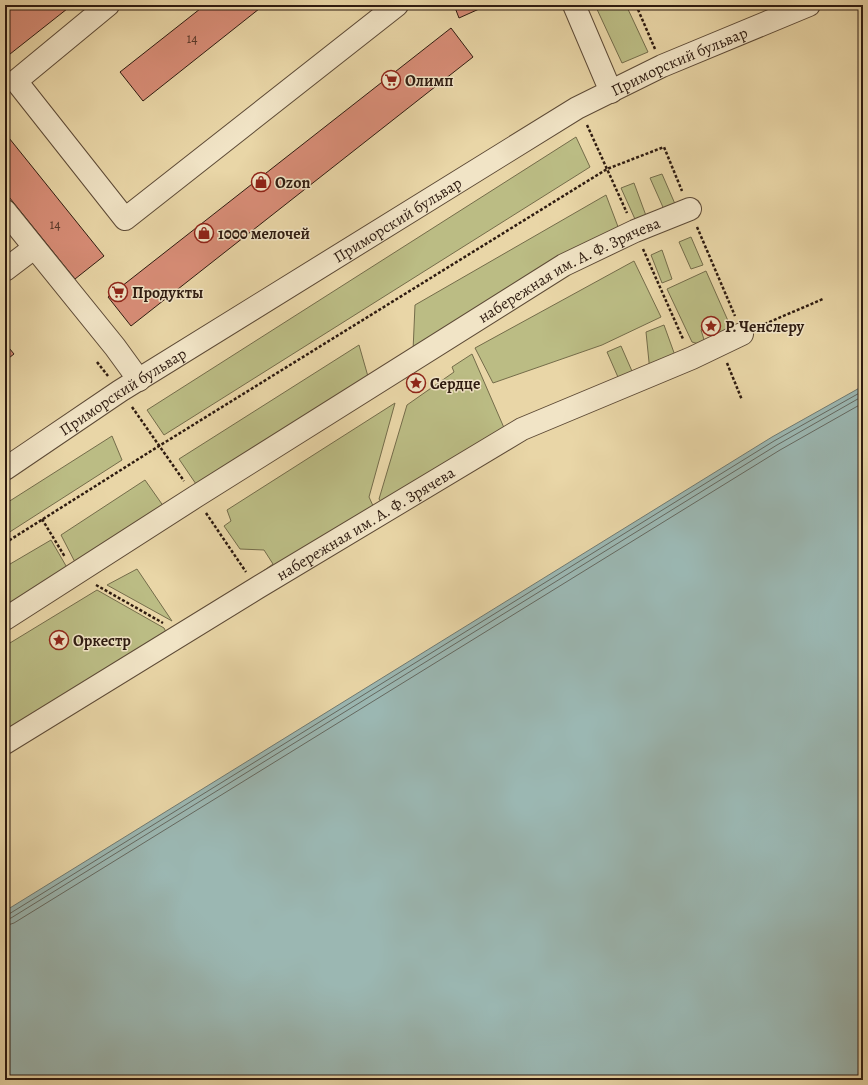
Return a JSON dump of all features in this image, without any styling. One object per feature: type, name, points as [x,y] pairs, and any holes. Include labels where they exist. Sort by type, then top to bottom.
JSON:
[{"type":"street","points":[[108,5],[16,81],[125,219],[397,5]]},
{"type":"street","points":[[574,5],[611,92]]},
{"type":"street","name":"Приморский бульвар","points":[[5,468],[120,391],[577,108],[662,66],[797,7]]},
{"type":"street","name":"набережная им. А. Ф. Зрячева","points":[[5,619],[195,497],[564,265],[635,231],[690,208]]},
{"type":"street","points":[[5,211],[115,347],[139,380]]},
{"type":"street","points":[[5,270],[34,248]]},
{"type":"street","name":"набережная им. А. Ф. Зрячева","points":[[5,743],[257,588],[522,429],[692,358],[742,334]]},
{"type":"path","points":[[636,5],[662,66]]},
{"type":"path","points":[[5,543],[607,169],[664,147],[742,334],[823,299]]},
{"type":"path","points":[[97,362],[120,391],[159,446],[257,588]]},
{"type":"path","points":[[733,375],[742,400]]},
{"type":"path","points":[[42,519],[76,574],[182,634]]},
{"type":"green space","points":[[595,5],[626,5],[648,52],[622,63]]},
{"type":"green space","points":[[576,137],[590,167],[164,435],[147,410]]},
{"type":"green space","points":[[662,174],[682,220],[670,223],[650,178]]},
{"type":"green space","points":[[634,183],[652,232],[643,237],[621,188]]},
{"type":"green space","points":[[606,195],[620,232],[413,351],[415,305]]},
{"type":"green space","points":[[691,237],[703,265],[691,269],[679,242]]},
{"type":"green space","points":[[662,250],[672,279],[662,283],[651,255]]},
{"type":"green space","points":[[634,261],[661,317],[602,345],[493,383],[475,348]]},
{"type":"green space","points":[[706,271],[729,323],[721,339],[712,322],[701,330],[706,346],[692,342],[667,289]]},
{"type":"green space","points":[[664,325],[677,361],[650,372],[646,332]]},
{"type":"green space","points":[[359,345],[369,380],[198,487],[179,459]]},
{"type":"green space","points":[[621,346],[635,378],[621,384],[607,352]]},
{"type":"green space","points":[[472,354],[508,437],[387,510],[379,499],[407,405],[454,372],[452,367]]},
{"type":"green space","points":[[395,403],[369,497],[374,508],[255,577],[273,564],[264,550],[240,549],[224,526],[231,521],[227,510]]},
{"type":"green space","points":[[112,436],[122,460],[5,535],[5,504]]},
{"type":"green space","points":[[145,480],[164,507],[77,566],[61,535]]},
{"type":"green space","points":[[51,540],[69,571],[5,612],[5,567]]},
{"type":"green space","points":[[137,569],[172,621],[107,585]]},
{"type":"green space","points":[[97,590],[164,628],[169,638],[5,738],[5,718],[8,692],[5,679],[5,646]]},
{"type":"water","points":[[863,386],[863,1080],[5,1080],[5,911],[772,437]]},
{"type":"building","points":[[11,5],[72,5],[5,58],[5,10]]},
{"type":"building","points":[[205,5],[264,5],[143,101],[120,72]]},
{"type":"building","points":[[454,5],[488,5],[459,18]]},
{"type":"building","points":[[451,28],[473,57],[131,326],[108,297]]},
{"type":"building","points":[[5,133],[104,256],[75,279],[5,192]]},
{"type":"building","points":[[5,343],[14,354],[5,361]]},
{"type":"place","name":"Олимп","points":[[391,80]]},
{"type":"place","name":"Ozon","points":[[261,182]]},
{"type":"place","name":"1000 мелочей","points":[[204,233]]},
{"type":"place","name":"Продукты","points":[[118,292]]},
{"type":"place","name":"Р. Ченслеру","points":[[711,326]]},
{"type":"place","name":"Сердце","points":[[416,383]]},
{"type":"place","name":"Оркестр","points":[[59,640]]}]
